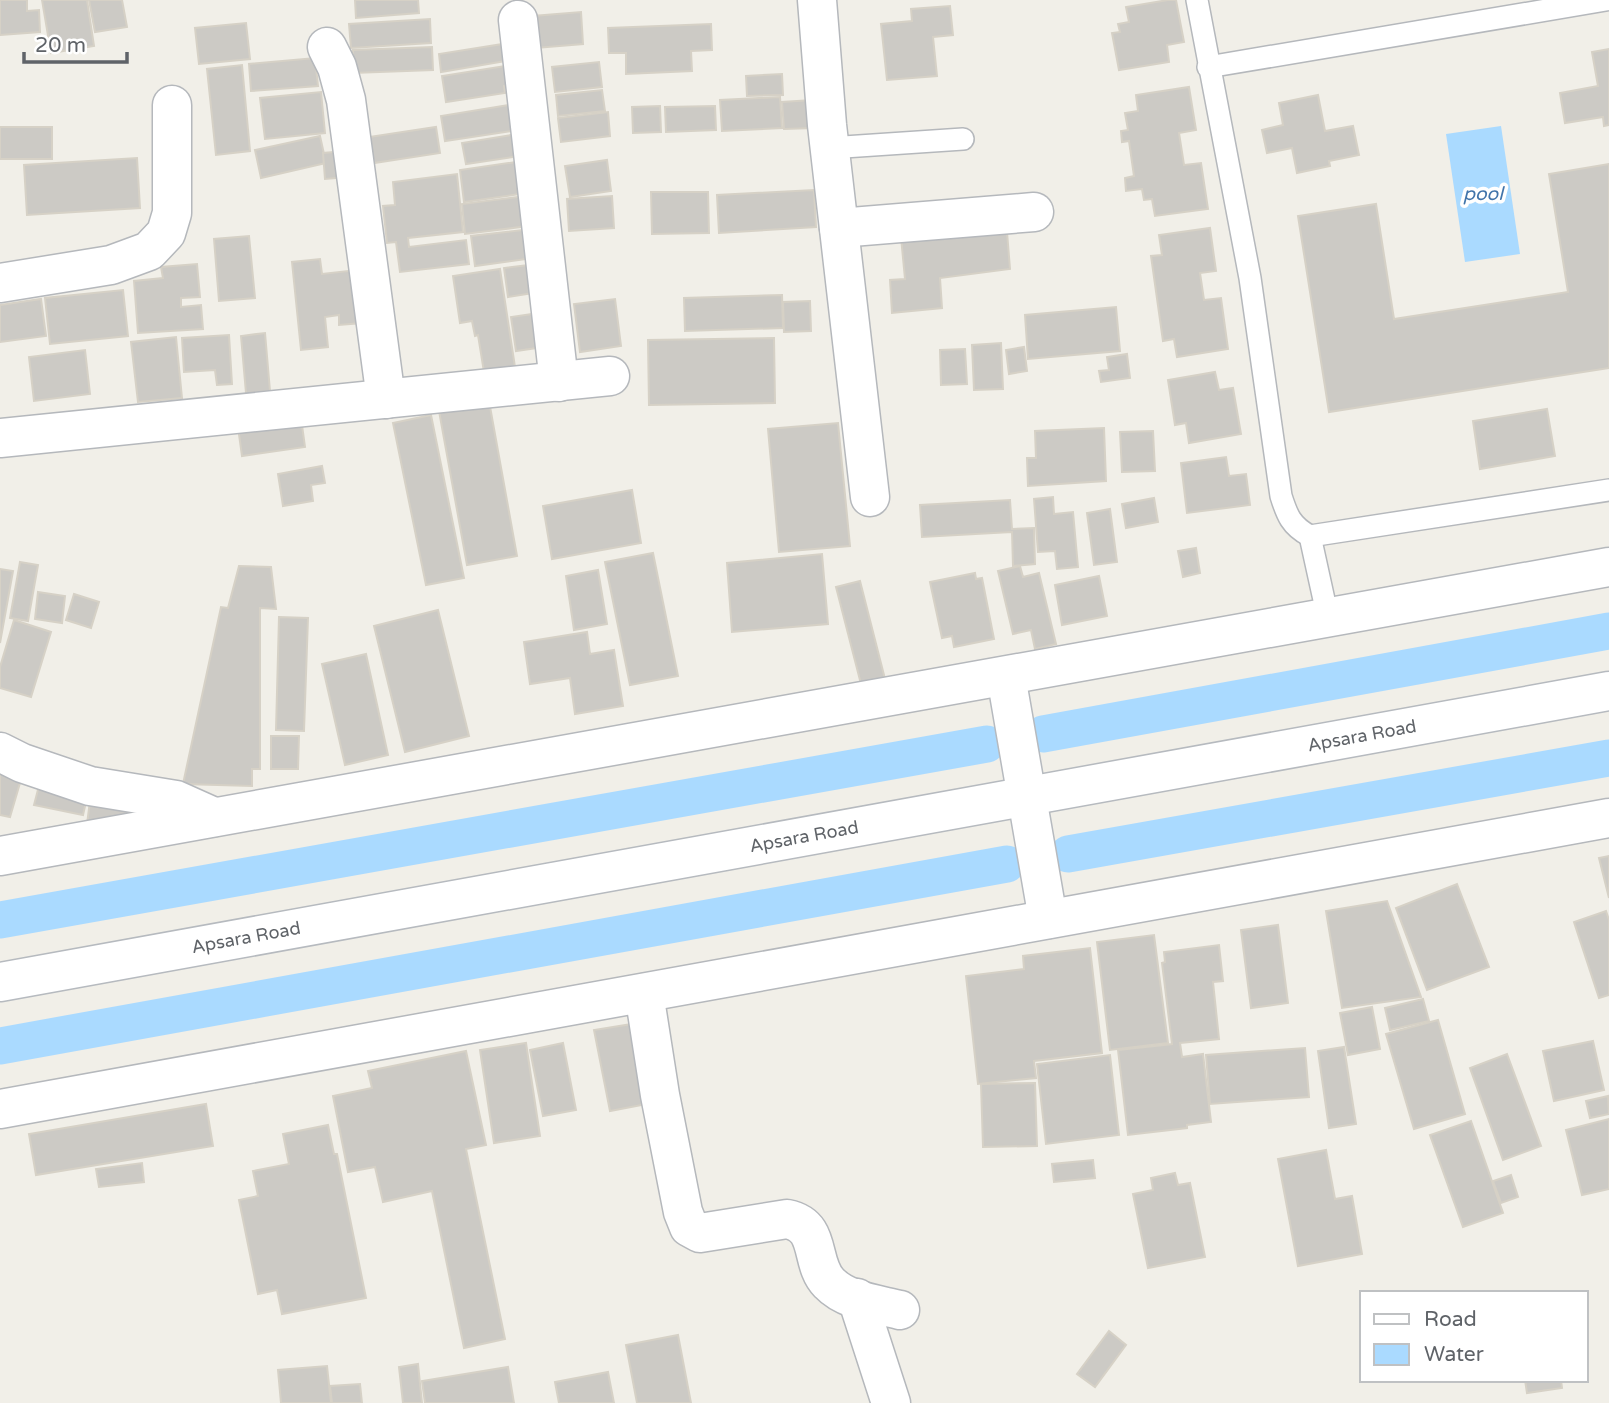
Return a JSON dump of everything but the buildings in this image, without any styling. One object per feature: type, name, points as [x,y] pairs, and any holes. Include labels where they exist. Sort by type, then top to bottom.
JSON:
[{"type":"street","points":[[817,0],[830,148],[870,497]]},
{"type":"street","points":[[518,20],[559,382]]},
{"type":"street","points":[[327,47],[337,67],[346,100],[386,399]]},
{"type":"street","points":[[0,283],[111,265],[149,251],[166,233],[172,213],[172,105]]},
{"type":"street","points":[[839,228],[1034,212]]},
{"type":"street","points":[[0,438],[610,376]]},
{"type":"street","points":[[0,856],[1609,567]]},
{"type":"street","points":[[1006,676],[1048,919]]},
{"type":"street","name":"Apsara Road","points":[[0,982],[1609,691]]},
{"type":"street","points":[[0,752],[22,763],[90,786],[177,800],[215,817]]},
{"type":"street","points":[[0,1109],[1609,818]]},
{"type":"street","points":[[644,993],[663,1108],[683,1212],[689,1227],[700,1233],[787,1219],[799,1221],[807,1228],[826,1281],[843,1294],[900,1310]]},
{"type":"street","points":[[858,1298],[891,1403]]},
{"type":"lane","points":[[1197,0],[1250,278],[1281,496],[1287,517],[1297,529],[1310,536],[1609,490]]},
{"type":"lane","points":[[1208,66],[1606,0]]},
{"type":"lane","points":[[830,148],[963,139]]},
{"type":"lane","points":[[1310,536],[1328,618]]},
{"type":"water","name":"pool","points":[[1501,126],[1520,254],[1465,262],[1446,134]]},
{"type":"waterway","points":[[1043,734],[1609,631]]},
{"type":"waterway","points":[[0,920],[987,744]]},
{"type":"waterway","points":[[1068,854],[1609,758]]},
{"type":"waterway","points":[[0,1046],[1007,864]]}]
